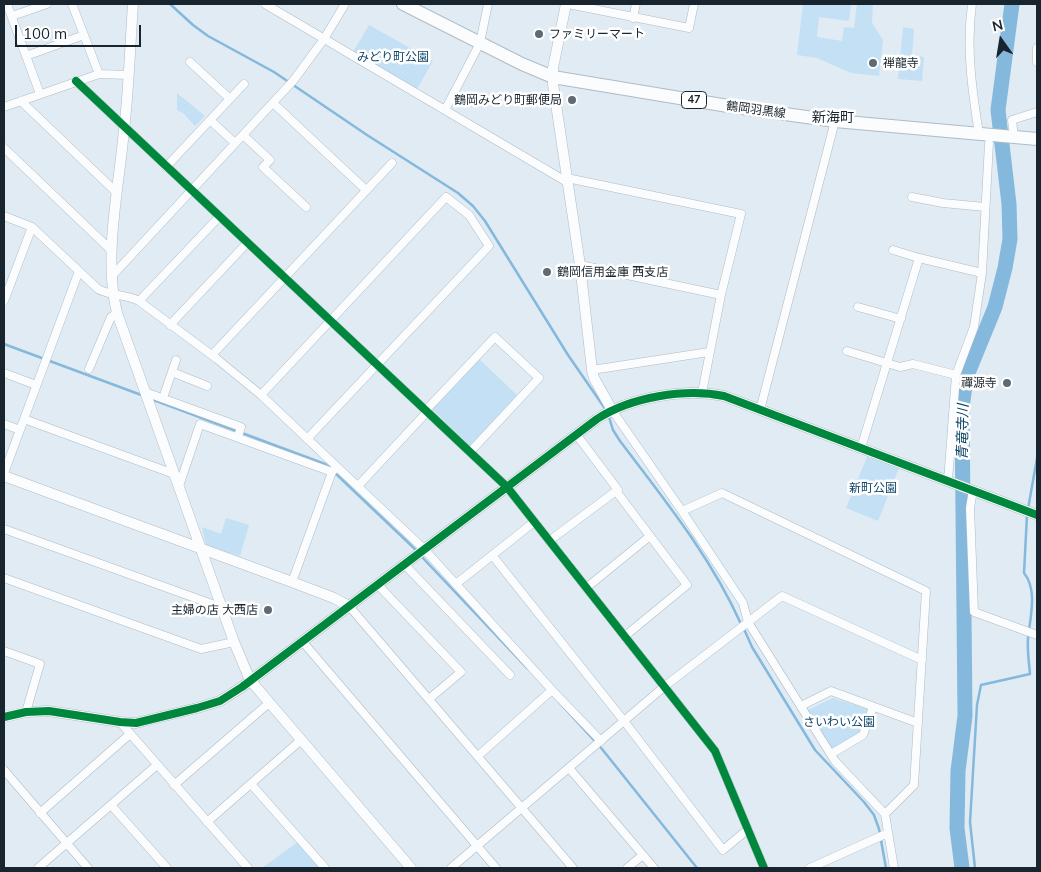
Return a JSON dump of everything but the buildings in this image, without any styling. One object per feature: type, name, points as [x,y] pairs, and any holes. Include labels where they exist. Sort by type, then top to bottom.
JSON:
[{"type":"main road","name":"鶴岡羽黒線","points":[[403,4],[420,8],[480,43],[553,77],[835,121],[1037,139]]},
{"type":"street","points":[[7,4],[40,94]]},
{"type":"street","points":[[12,16],[47,4]]},
{"type":"street","points":[[72,4],[99,74]]},
{"type":"street","points":[[133,4],[125,128],[112,251],[112,276],[117,313],[234,642],[250,680],[411,868]]},
{"type":"street","points":[[265,4],[567,180],[741,214],[721,295],[702,393]]},
{"type":"street","points":[[112,276],[293,81],[324,39],[345,4]]},
{"type":"street","points":[[445,110],[480,43],[488,4]]},
{"type":"street","points":[[694,4],[689,28],[567,4],[553,68],[553,77],[580,265],[592,370],[594,378],[612,410],[743,603],[748,622],[835,761],[884,814],[894,868]]},
{"type":"street","points":[[633,18],[636,4]]},
{"type":"street","points":[[972,4],[970,60],[979,134]]},
{"type":"street","points":[[26,56],[84,35]]},
{"type":"street","points":[[1037,48],[1037,62]]},
{"type":"street","points":[[190,62],[230,99]]},
{"type":"street","points":[[4,107],[99,74],[128,75]]},
{"type":"street","points":[[76,82],[507,487],[715,751],[764,868]]},
{"type":"street","points":[[166,167],[244,84]]},
{"type":"street","points":[[21,101],[117,194]]},
{"type":"street","points":[[273,103],[366,190]]},
{"type":"street","points":[[1018,137],[1012,120],[1037,112]]},
{"type":"street","points":[[210,120],[235,143]]},
{"type":"street","points":[[760,410],[835,121]]},
{"type":"street","points":[[243,135],[270,160],[263,167],[306,207]]},
{"type":"street","points":[[948,481],[956,375],[974,327],[982,273],[989,143]]},
{"type":"street","points":[[4,148],[112,251]]},
{"type":"street","points":[[212,355],[392,163]]},
{"type":"street","points":[[261,396],[446,197],[469,215],[489,246],[307,439]]},
{"type":"street","points":[[912,197],[942,203],[985,207]]},
{"type":"street","points":[[4,216],[32,227],[104,293],[130,297],[139,301],[212,355],[261,396],[307,439],[335,470],[358,486],[424,549],[601,741]]},
{"type":"street","points":[[139,301],[219,216]]},
{"type":"street","points":[[4,301],[32,227]]},
{"type":"street","points":[[170,325],[247,243]]},
{"type":"street","points":[[893,250],[982,273]]},
{"type":"street","points":[[861,448],[919,258]]},
{"type":"street","points":[[580,265],[721,295]]},
{"type":"street","points":[[79,271],[4,475],[292,582],[334,598],[349,606],[573,868]]},
{"type":"street","points":[[858,307],[901,319]]},
{"type":"street","points":[[89,370],[111,317],[117,313]]},
{"type":"street","points":[[358,486],[495,337],[539,378],[470,452]]},
{"type":"street","points":[[847,351],[900,367],[913,364],[956,375]]},
{"type":"street","points":[[592,370],[709,352]]},
{"type":"street","points":[[163,398],[176,360]]},
{"type":"street","points":[[172,372],[207,386]]},
{"type":"street","points":[[4,373],[36,385]]},
{"type":"street","points":[[145,392],[241,427],[238,438]]},
{"type":"street","points":[[4,717],[26,712],[49,711],[136,723],[210,704],[231,694],[597,418],[625,404],[641,400],[677,394],[702,393],[724,396],[1037,515]]},
{"type":"street","points":[[24,420],[174,474]]},
{"type":"street","points":[[4,424],[20,430]]},
{"type":"street","points":[[178,486],[200,424],[335,470]]},
{"type":"street","points":[[576,434],[618,490],[616,491],[687,585],[625,636]]},
{"type":"street","points":[[292,582],[335,470]]},
{"type":"street","points":[[972,490],[970,508],[974,612],[1037,635]]},
{"type":"street","points":[[549,541],[616,491]]},
{"type":"street","points":[[682,511],[722,493],[926,591],[914,785],[884,814]]},
{"type":"street","points":[[456,584],[534,522]]},
{"type":"street","points":[[4,529],[222,608]]},
{"type":"street","points":[[586,588],[650,536]]},
{"type":"street","points":[[492,555],[624,721],[723,850],[747,830]]},
{"type":"street","points":[[404,564],[510,675]]},
{"type":"street","points":[[4,578],[200,649],[234,642]]},
{"type":"street","points":[[377,584],[461,672],[429,699]]},
{"type":"street","points":[[451,868],[665,686],[782,596],[922,660]]},
{"type":"street","points":[[302,641],[496,868]]},
{"type":"street","points":[[4,651],[40,664],[26,712]]},
{"type":"street","points":[[478,756],[552,690]]},
{"type":"street","points":[[801,706],[831,691],[918,723]]},
{"type":"street","points":[[174,785],[269,702]]},
{"type":"street","points":[[831,754],[863,735],[873,707]]},
{"type":"street","points":[[120,722],[248,868]]},
{"type":"street","points":[[40,813],[130,734]]},
{"type":"street","points":[[207,822],[301,740]]},
{"type":"street","points":[[38,868],[157,765]]},
{"type":"street","points":[[568,768],[654,868]]},
{"type":"street","points":[[4,770],[88,868]]},
{"type":"street","points":[[251,784],[325,868]]},
{"type":"street","points":[[111,805],[167,868]]},
{"type":"street","points":[[810,868],[888,833]]},
{"type":"street","points":[[627,868],[643,855]]},
{"type":"green space","points":[[803,4],[851,4],[849,21],[819,17],[817,37],[842,41],[844,27],[854,28],[857,4],[873,4],[872,23],[883,40],[879,76],[851,73],[817,58],[797,55]]},
{"type":"green space","name":"みどり町公園","points":[[369,25],[433,61],[417,89],[353,52]]},
{"type":"green space","points":[[903,27],[914,29],[912,55],[924,57],[922,81],[898,79]]},
{"type":"green space","points":[[177,93],[205,116],[195,126],[183,113],[177,110]]},
{"type":"green space","points":[[479,359],[517,395],[470,446],[431,408]]},
{"type":"green space","name":"新町公園","points":[[867,457],[899,468],[878,521],[846,508]]},
{"type":"green space","points":[[226,518],[249,525],[240,556],[206,546],[202,527],[221,534]]},
{"type":"green space","name":"さいわい公園","points":[[833,698],[868,709],[861,733],[832,750],[806,711]]},
{"type":"green space","points":[[299,841],[322,868],[262,868]]},
{"type":"waterway","points":[[170,4],[208,36],[274,72],[367,135],[458,193],[473,206],[485,221],[568,355],[606,410]]},
{"type":"waterway","name":"青竜寺川","points":[[962,868],[957,828],[958,771],[965,716],[962,408],[966,378],[995,307],[1010,239],[1009,204],[998,110],[1012,4]]},
{"type":"waterway","points":[[4,344],[144,396]]},
{"type":"waterway","points":[[151,399],[325,464],[330,468]]},
{"type":"waterway","points":[[608,414],[613,430],[620,441],[686,529],[716,575],[741,624]]},
{"type":"waterway","points":[[1028,509],[1037,458]]},
{"type":"waterway","points":[[334,472],[417,551]]},
{"type":"waterway","points":[[975,868],[970,822],[977,705],[981,685],[1030,674],[1028,642],[1032,596],[1031,588],[1024,573],[1027,515]]},
{"type":"waterway","points":[[420,555],[528,669]]},
{"type":"waterway","points":[[744,629],[752,647],[815,750],[874,815],[879,829],[886,868]]},
{"type":"waterway","points":[[559,702],[602,749],[697,868]]},
{"type":"cycle path","points":[[76,81],[507,487],[715,751],[764,868]]},
{"type":"cycle path","points":[[4,717],[26,712],[49,711],[136,723],[220,701],[242,687],[597,419],[626,405],[659,396],[692,393],[724,396],[1037,515]]},
{"type":"place","name":"ファミリーマート","points":[[539,34]]},
{"type":"place","name":"禅龍寺","points":[[873,63]]},
{"type":"place","name":"鶴岡みどり町郵便局","points":[[572,100]]},
{"type":"place","name":"鶴岡信用金庫 西支店","points":[[547,272]]},
{"type":"place","name":"禪源寺","points":[[1007,383]]},
{"type":"place","name":"主婦の店 大西店","points":[[268,610]]},
{"type":"district","name":"新海町","points":[[833,118]]}]
